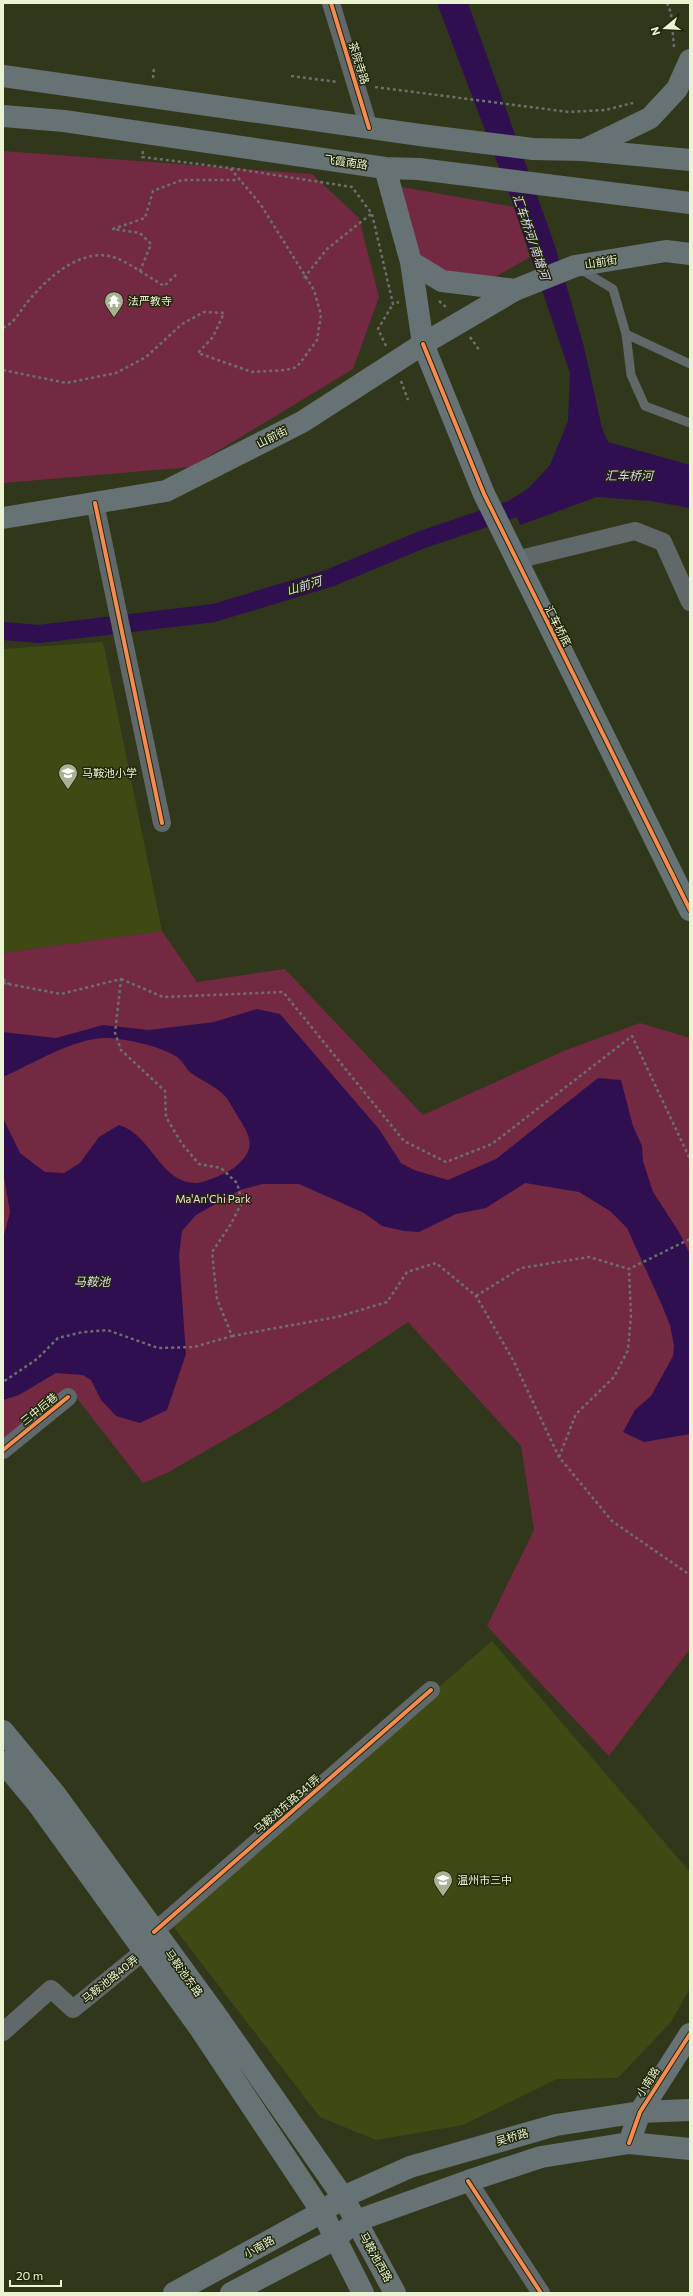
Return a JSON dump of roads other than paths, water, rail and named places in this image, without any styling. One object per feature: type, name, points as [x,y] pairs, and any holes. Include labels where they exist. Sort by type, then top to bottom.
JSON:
[{"type":"main road","points":[[583,150],[650,118],[677,89],[690,60]]},
{"type":"main road","points":[[3,76],[369,128],[533,149],[583,150],[690,160]]},
{"type":"main road","name":"飞霞南路","points":[[3,116],[64,121],[385,168],[418,169],[690,203]]},
{"type":"main road","name":"汇车桥底","points":[[385,168],[411,262],[423,344],[484,494],[690,910]]},
{"type":"main road","name":"山前街","points":[[3,518],[166,491],[302,422],[423,344],[518,288],[575,266],[666,251],[690,254]]},
{"type":"main road","name":"山前街","points":[[411,262],[442,281],[518,288]]},
{"type":"main road","name":"马鞍池东路","points":[[3,1732],[55,1794],[216,2016],[343,2197],[356,2221]]},
{"type":"main road","name":"马鞍池东路","points":[[3,1762],[38,1804],[199,2027],[322,2212],[335,2239]]},
{"type":"main road","name":"小南路","points":[[629,2143],[640,2112],[690,2034]]},
{"type":"main road","name":"吴桥路","points":[[343,2197],[410,2167],[556,2125],[640,2112],[690,2110]]},
{"type":"main road","points":[[231,2293],[335,2239],[356,2221],[541,2157],[629,2143],[690,2149]]},
{"type":"main road","name":"小南路","points":[[174,2293],[322,2212],[343,2197]]},
{"type":"main road","name":"马鞍池西路","points":[[356,2221],[395,2293]]},
{"type":"main road","points":[[335,2239],[363,2293]]},
{"type":"street","name":"茶院寺路","points":[[331,3],[369,128]]},
{"type":"street","points":[[95,503],[162,823]]},
{"type":"street","points":[[512,553],[635,531],[663,542],[690,602]]},
{"type":"street","name":"三中后巷","points":[[3,1450],[68,1397]]},
{"type":"street","name":"马鞍池东路341弄","points":[[154,1932],[431,1690]]},
{"type":"street","name":"马鞍池路40弄","points":[[3,2032],[51,1989],[73,2009],[144,1951]]},
{"type":"street","points":[[468,2181],[541,2293]]},
{"type":"lane","points":[[575,266],[613,289],[626,334],[631,375],[645,406],[690,423]]},
{"type":"lane","points":[[626,334],[690,364]]},
{"type":"water","points":[[437,3],[468,3],[555,246],[584,347],[602,428],[608,442],[690,465],[690,508],[651,501],[597,497],[520,525],[510,500],[529,488],[550,465],[568,421],[570,373],[514,207]]},
{"type":"water","name":"马鞍池","points":[[257,1009],[280,1014],[379,1129],[401,1163],[414,1170],[448,1180],[496,1159],[598,1078],[621,1080],[633,1126],[642,1146],[643,1161],[653,1192],[679,1232],[690,1254],[690,1434],[644,1442],[623,1432],[635,1410],[651,1396],[673,1356],[674,1346],[670,1325],[627,1228],[610,1211],[579,1192],[525,1183],[486,1208],[456,1214],[419,1232],[404,1231],[382,1226],[364,1213],[299,1184],[263,1184],[240,1190],[196,1215],[182,1231],[179,1255],[186,1354],[167,1410],[140,1423],[116,1416],[101,1400],[91,1380],[83,1375],[56,1373],[19,1395],[3,1400],[3,1239],[10,1212],[3,1172],[3,1118],[20,1153],[45,1172],[64,1173],[80,1163],[99,1137],[119,1125],[130,1130],[140,1138],[173,1175],[184,1181],[196,1183],[217,1177],[235,1167],[247,1154],[250,1142],[245,1129],[224,1095],[191,1073],[179,1059],[162,1049],[132,1041],[112,1038],[92,1039],[66,1047],[3,1077],[3,1032],[56,1038],[103,1025],[149,1030],[214,1022]]},
{"type":"waterway","name":"山前河","points":[[3,631],[39,634],[214,613],[330,578],[421,540],[536,501]]},
{"type":"place","name":"法严教寺","points":[[114,318]]},
{"type":"place","name":"马鞍池小学","points":[[68,790]]},
{"type":"place","name":"温州市三中","points":[[443,1897]]},
{"type":"water label","name":"汇车桥河/南塘河","points":[[531,237]]},
{"type":"water label","name":"汇车桥河","points":[[629,476]]},
{"type":"park label","name":"Ma'An'Chi Park","points":[[213,1199]]}]
